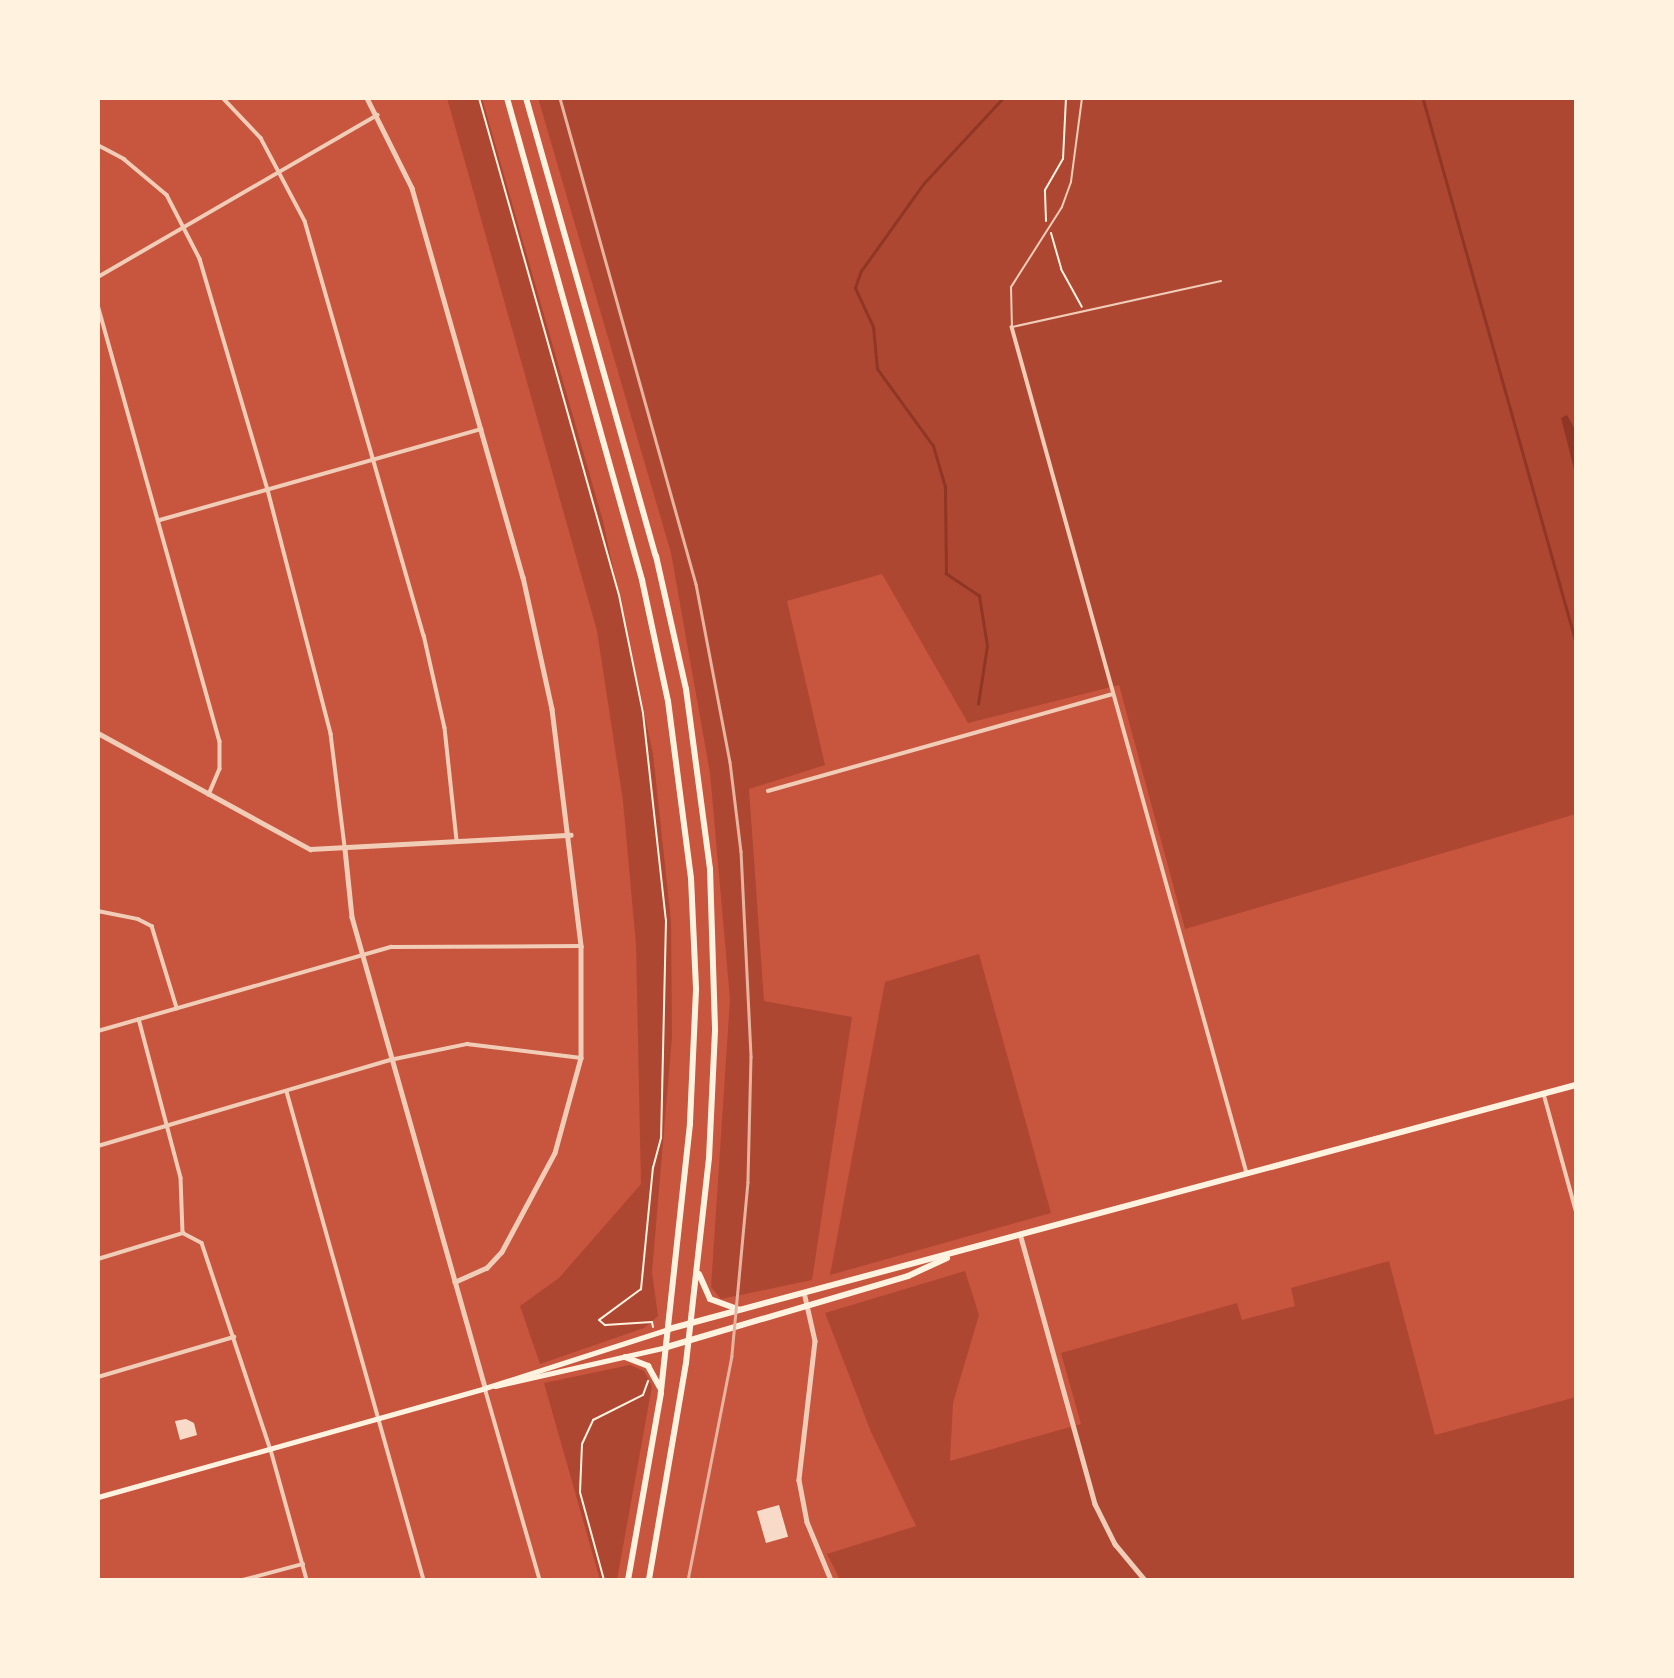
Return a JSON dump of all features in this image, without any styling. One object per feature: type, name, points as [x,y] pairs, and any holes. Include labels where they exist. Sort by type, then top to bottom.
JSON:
[{"type":"main road","points":[[507,98],[635,549],[661,666],[681,787],[694,914],[695,1031],[669,1329],[661,1393],[628,1580]]},
{"type":"main road","points":[[526,98],[656,556],[695,750],[710,869],[715,978],[711,1130],[689,1341],[649,1580]]},
{"type":"main road","points":[[98,1497],[485,1388],[691,1322],[804,1291],[955,1255],[1576,1085]]},
{"type":"main road","points":[[485,1388],[689,1341],[908,1276],[955,1255]]},
{"type":"main road","points":[[698,1267],[707,1296],[718,1304],[738,1309]]},
{"type":"main road","points":[[625,1357],[651,1369],[661,1393]]},
{"type":"street","points":[[223,98],[261,138],[281,171],[305,221],[425,635],[445,728],[457,841]]},
{"type":"street","points":[[367,98],[378,115],[412,188],[482,428],[545,671],[571,835],[581,946],[581,1058],[555,1153],[522,1222],[487,1268],[455,1282]]},
{"type":"street","points":[[98,277],[378,115]]},
{"type":"street","points":[[98,145],[124,159],[167,195],[200,259],[268,490],[331,733],[350,911],[390,1060],[540,1580]]},
{"type":"street","points":[[98,305],[220,741],[220,769],[209,796]]},
{"type":"street","points":[[1012,327],[1248,1175]]},
{"type":"street","points":[[160,520],[482,428]]},
{"type":"street","points":[[768,792],[1113,693]]},
{"type":"street","points":[[98,733],[310,849],[571,835]]},
{"type":"street","points":[[98,911],[138,919],[152,926],[177,1008]]},
{"type":"street","points":[[98,1031],[391,947],[581,946]]},
{"type":"street","points":[[139,1019],[170,1125],[181,1178],[183,1233]]},
{"type":"street","points":[[98,1146],[390,1060],[467,1044],[581,1058]]},
{"type":"street","points":[[287,1092],[424,1580]]},
{"type":"street","points":[[1544,1094],[1576,1210]]},
{"type":"street","points":[[98,1259],[183,1233],[202,1243],[271,1450],[307,1580]]},
{"type":"street","points":[[1021,1237],[1095,1504],[1115,1544],[1145,1580]]},
{"type":"street","points":[[804,1291],[815,1345],[799,1480],[807,1522],[831,1580]]},
{"type":"street","points":[[98,1377],[234,1337]]},
{"type":"street","points":[[243,1580],[303,1563]]},
{"type":"lane","points":[[1083,98],[1071,182],[1043,239],[1011,287],[1012,327],[1222,281]]},
{"type":"path","points":[[479,98],[609,559],[643,713],[666,920],[661,1138],[653,1167],[641,1289],[599,1320],[606,1325],[652,1322]]},
{"type":"path","points":[[604,1580],[580,1492],[582,1444],[593,1420],[643,1395],[648,1385],[643,1373]]},
{"type":"shaded area","points":[[447,98],[482,98],[603,521],[653,754],[671,921],[672,1037],[652,1272],[658,1316],[644,1328],[540,1364],[520,1306],[559,1278],[641,1184],[636,945],[623,801],[597,631]]},
{"type":"shaded area","points":[[538,98],[1576,98],[1576,814],[1185,929],[1119,685],[968,723],[882,574],[787,601],[825,765],[749,789],[764,1001],[852,1017],[812,1280],[721,1299],[711,1287],[730,999],[710,773],[671,553]]},
{"type":"shaded area","points":[[1567,415],[1576,431],[1576,477],[1561,418]]},
{"type":"shaded area","points":[[979,954],[1051,1213],[830,1275],[885,982]]},
{"type":"shaded area","points":[[1389,1261],[1435,1435],[1576,1397],[1576,1580],[840,1580],[827,1554],[916,1526],[871,1432],[825,1313],[965,1271],[979,1315],[953,1403],[950,1461],[1081,1424],[1061,1353],[1237,1303],[1242,1320],[1295,1306],[1291,1288]]},
{"type":"shaded area","points":[[630,1365],[644,1371],[652,1386],[617,1580],[600,1580],[544,1383]]},
{"type":"building","points":[[186,1419],[194,1423],[197,1435],[180,1440],[175,1421]]},
{"type":"building","points":[[779,1505],[788,1537],[766,1543],[757,1511]]},
{"type":"waterway","points":[[978,704],[987,646],[979,596],[946,574],[945,487],[933,446],[877,369],[873,327],[855,288],[861,271],[924,183],[1003,98]]},
{"type":"waterway","points":[[1423,98],[1576,642]]},
{"type":"railway","points":[[560,98],[696,584],[730,762],[741,851],[751,1057],[748,1182],[732,1356],[688,1580]]}]
